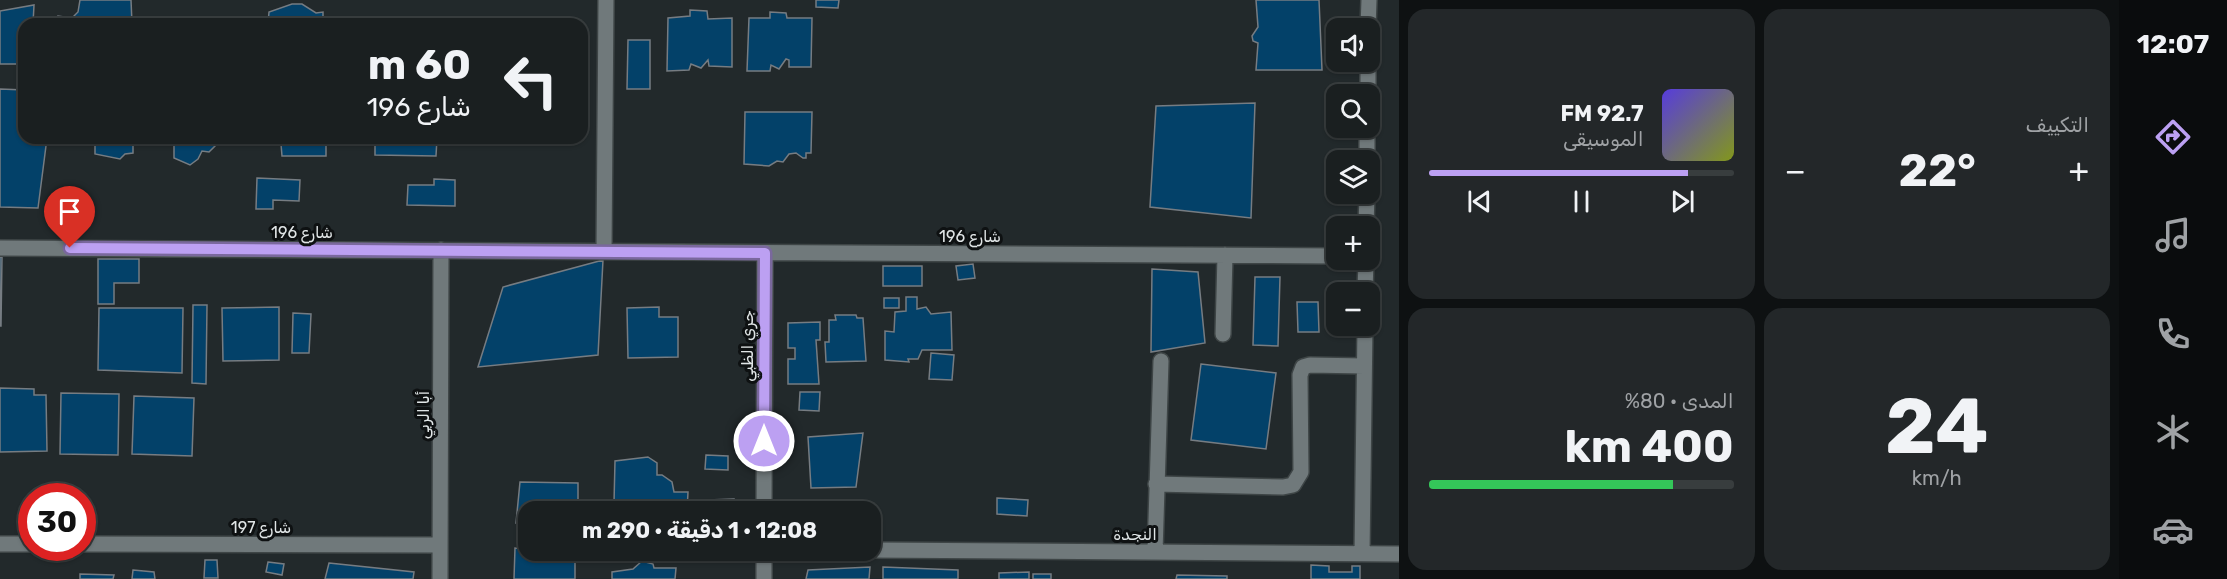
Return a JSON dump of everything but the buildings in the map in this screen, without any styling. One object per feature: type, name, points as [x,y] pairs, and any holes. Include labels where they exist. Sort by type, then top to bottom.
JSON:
[{"type":"street","points":[[604,252],[606,0]]},
{"type":"street","points":[[1368,18],[1369,0]]},
{"type":"street","name":"شارع 196","points":[[0,248],[1326,256]]},
{"type":"street","name":"أبا الربي","points":[[440,579],[441,250]]},
{"type":"street","name":"جري الظبي","points":[[764,501],[765,253]]},
{"type":"street","points":[[1223,334],[1225,255]]},
{"type":"street","points":[[1362,554],[1365,336]]},
{"type":"street","points":[[1155,552],[1161,361]]},
{"type":"street","points":[[1156,484],[1293,485],[1301,472],[1303,367],[1310,365],[1364,366]]},
{"type":"street","points":[[0,544],[18,544]]},
{"type":"street","name":"شارع 197","points":[[96,544],[440,545]]},
{"type":"street","name":"النجدة","points":[[881,550],[1399,554]]},
{"type":"street","points":[[764,561],[764,579]]},
{"type":"route","points":[[70,248],[765,253],[764,441]]}]
